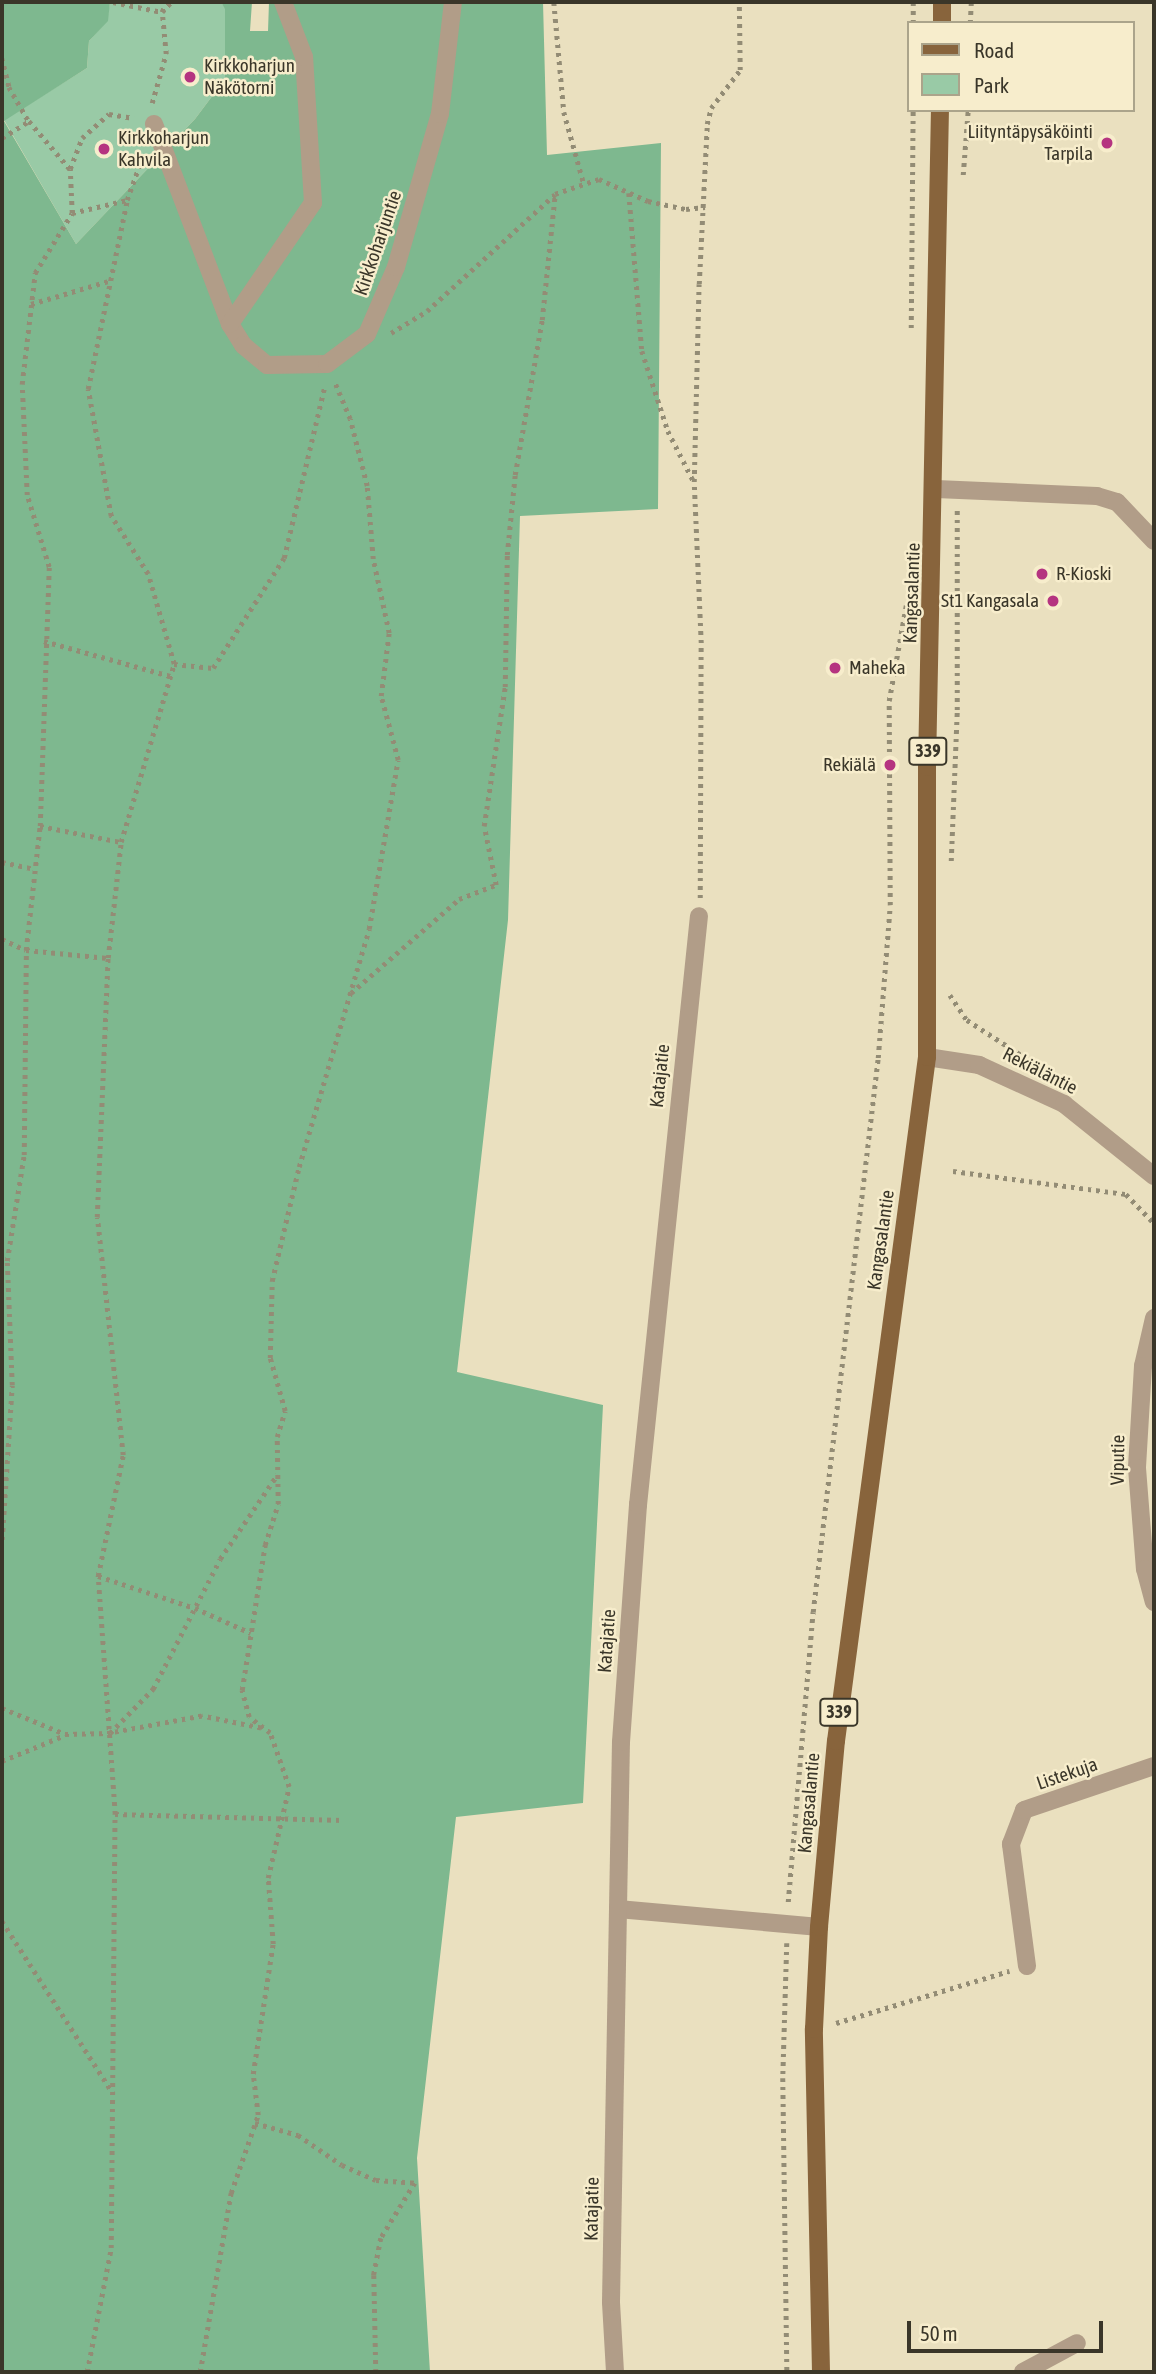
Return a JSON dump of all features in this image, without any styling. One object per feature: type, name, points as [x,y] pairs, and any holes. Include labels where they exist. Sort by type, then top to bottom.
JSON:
[{"type":"main road","points":[[942,2],[942,21]]},
{"type":"main road","name":"Kangasalantie","points":[[821,2372],[814,2029],[820,1927],[836,1741],[927,1057],[928,733],[936,489],[940,112]]},
{"type":"street","points":[[230,324],[313,203],[304,57],[283,2]]},
{"type":"street","name":"Kirkkoharjuntie","points":[[327,364],[368,334],[396,267],[440,114],[453,2]]},
{"type":"street","points":[[153,124],[230,324],[243,345],[267,365],[327,364]]},
{"type":"street","points":[[936,489],[1097,496],[1117,502],[1154,541]]},
{"type":"street","name":"Katajatie","points":[[614,2372],[611,2302],[621,1742],[638,1505],[699,916]]},
{"type":"street","name":"Rekiäläntie","points":[[927,1057],[979,1065],[1064,1104],[1154,1176]]},
{"type":"street","name":"Viputie","points":[[1154,1318],[1143,1366],[1137,1468],[1145,1569],[1154,1602]]},
{"type":"street","name":"Listekuja","points":[[1027,1966],[1011,1844],[1024,1810],[1154,1766]]},
{"type":"street","points":[[618,1909],[820,1927]]},
{"type":"street","points":[[1023,2372],[1077,2343]]},
{"type":"path","points":[[113,2],[162,12]]},
{"type":"path","points":[[87,2372],[111,2248],[115,1814],[98,1576],[123,1455],[97,1217],[108,958],[121,842],[174,664],[148,574],[111,516],[88,388],[127,200],[153,124],[152,100],[166,54],[162,12],[169,2]]},
{"type":"path","points":[[554,2],[564,112],[584,184]]},
{"type":"path","points":[[699,916],[701,643],[694,482],[707,124],[711,108],[740,70],[739,2]]},
{"type":"path","points":[[913,2],[913,21]]},
{"type":"path","points":[[970,21],[971,2]]},
{"type":"path","points":[[2,58],[9,87],[29,121],[70,169]]},
{"type":"path","points":[[911,331],[913,112]]},
{"type":"path","points":[[962,187],[968,112]]},
{"type":"path","points":[[2,1541],[12,1385],[7,1261],[24,1155],[26,950],[40,826],[44,641],[49,568],[27,495],[23,412],[31,304],[35,272],[72,213],[70,169],[82,138],[110,114],[153,124]]},
{"type":"path","points":[[2,138],[29,121]]},
{"type":"path","points":[[383,338],[427,311],[555,194],[599,179],[629,192],[686,209],[705,207]]},
{"type":"path","points":[[629,192],[642,351],[668,431],[694,482]]},
{"type":"path","points":[[351,993],[459,899],[496,885],[484,827],[505,687],[507,555],[514,475],[542,320],[555,194]]},
{"type":"path","points":[[72,213],[127,200]]},
{"type":"path","points":[[31,304],[112,280]]},
{"type":"path","points":[[174,664],[214,668],[284,558],[324,399],[327,364]]},
{"type":"path","points":[[200,2372],[231,2193],[255,2123],[253,2074],[273,1944],[268,1878],[289,1787],[264,1729],[249,1717],[242,1690],[265,1545],[278,1504],[278,1437],[285,1411],[270,1357],[272,1281],[299,1167],[351,993],[383,865],[398,760],[381,696],[389,633],[373,559],[367,486],[350,419],[327,364]]},
{"type":"path","points":[[951,868],[957,709],[957,490]]},
{"type":"path","points":[[787,2372],[783,2078],[787,1924],[813,1612],[878,1058],[890,905],[889,701],[907,604]]},
{"type":"path","points":[[44,641],[170,676]]},
{"type":"path","points":[[40,826],[121,842]]},
{"type":"path","points":[[2,862],[34,869]]},
{"type":"path","points":[[2,939],[26,950],[108,958]]},
{"type":"path","points":[[948,987],[967,1020],[1050,1073]]},
{"type":"path","points":[[953,1171],[1126,1194],[1154,1223]]},
{"type":"path","points":[[2,1301],[9,1300]]},
{"type":"path","points":[[110,1733],[153,1689],[220,1559],[278,1474]]},
{"type":"path","points":[[98,1576],[195,1608],[251,1633]]},
{"type":"path","points":[[2,1708],[65,1734]]},
{"type":"path","points":[[2,1761],[65,1734],[110,1733],[202,1716],[264,1729]]},
{"type":"path","points":[[115,1814],[344,1820]]},
{"type":"path","points":[[2,1921],[113,2093]]},
{"type":"path","points":[[814,2029],[1027,1966]]},
{"type":"path","points":[[255,2123],[298,2134],[342,2165],[376,2180],[415,2183],[381,2238],[374,2275],[376,2372]]},
{"type":"green space","points":[[2,2],[110,2],[108,21],[89,41],[87,68],[4,121],[76,244],[195,119],[225,79],[225,9],[221,2],[252,2],[250,31],[268,31],[269,2],[543,2],[547,155],[661,143],[658,509],[520,516],[508,920],[457,1372],[603,1405],[583,1803],[456,1817],[417,2158],[430,2372],[2,2372]]},
{"type":"green space","points":[[110,2],[221,2],[225,8],[225,79],[195,119],[76,244],[4,120],[87,68],[89,41],[107,21]]},
{"type":"place","name":"Kirkkoharjun Näkötorni","points":[[190,77]]},
{"type":"place","name":"Liityntäpysäköinti Tarpila","points":[[1107,143]]},
{"type":"place","name":"Kirkkoharjun Kahvila","points":[[104,149]]},
{"type":"place","name":"R-Kioski","points":[[1042,574]]},
{"type":"place","name":"St1 Kangasala","points":[[1053,601]]},
{"type":"place","name":"Maheka","points":[[835,668]]},
{"type":"place","name":"Rekiälä","points":[[890,765]]}]
